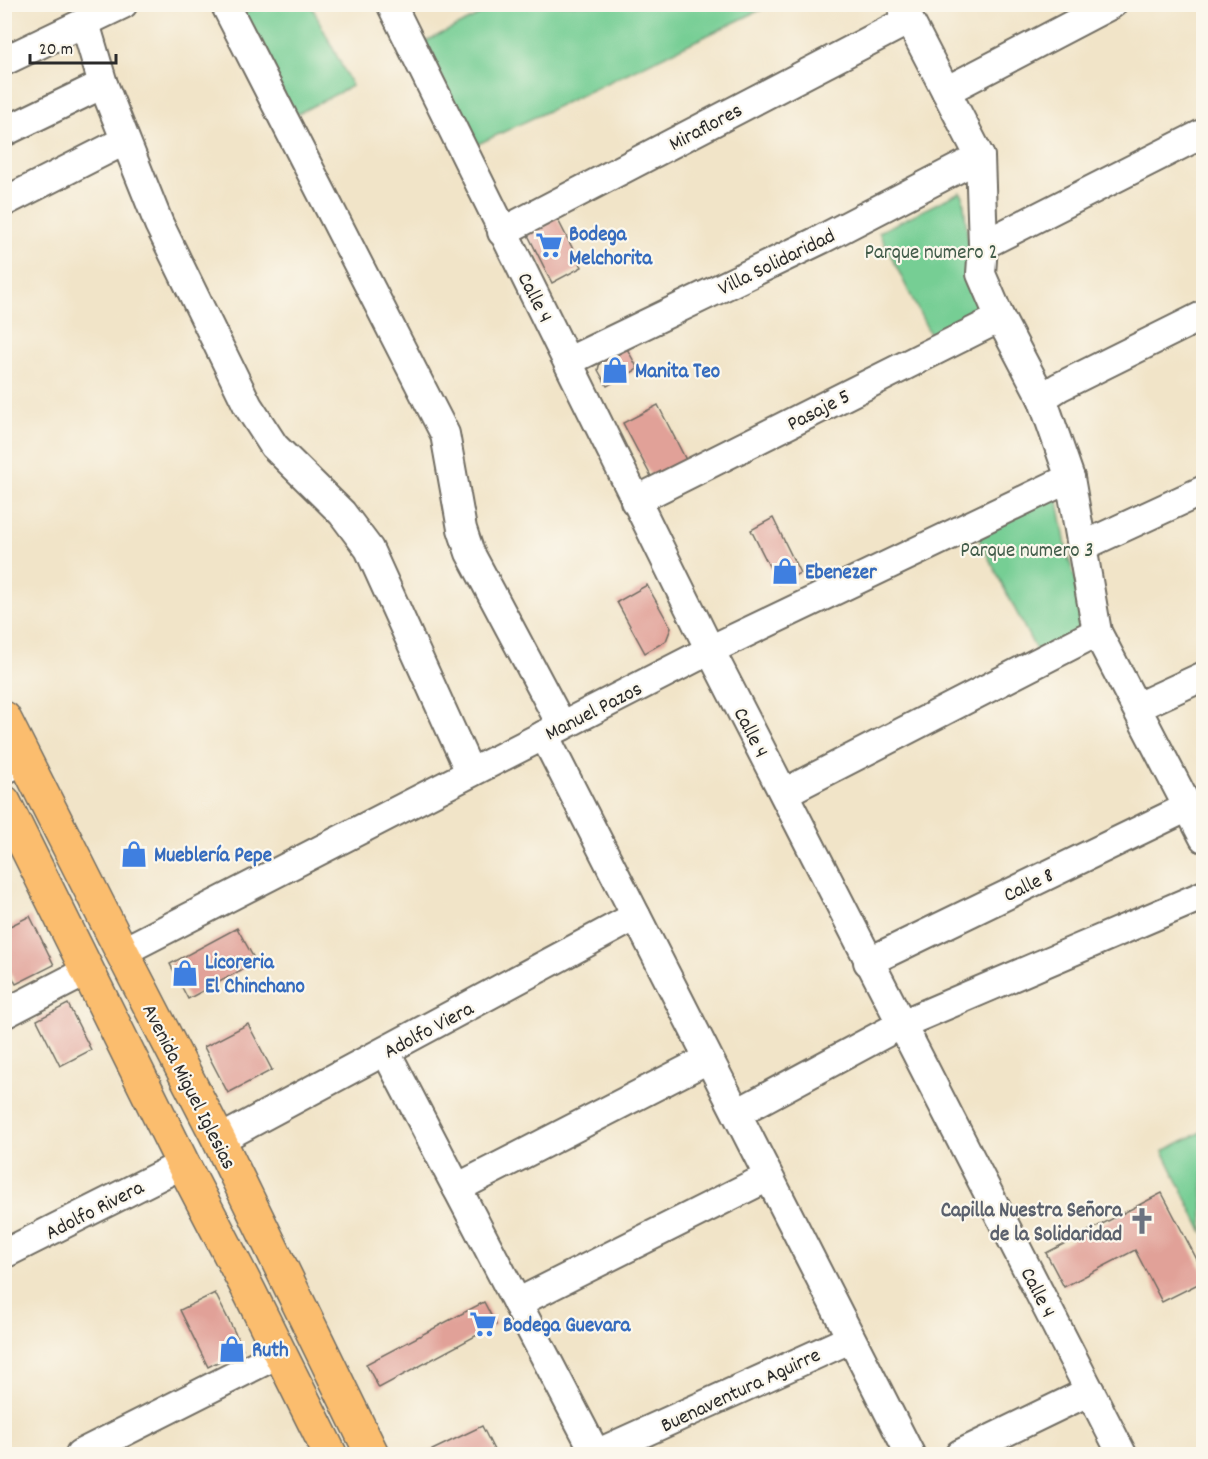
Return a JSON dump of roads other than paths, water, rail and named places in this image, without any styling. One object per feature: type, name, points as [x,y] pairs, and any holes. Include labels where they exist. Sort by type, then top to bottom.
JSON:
[{"type":"main road","name":"Avenida Miguel Iglesias","points":[[5,722],[14,764],[122,952],[219,1140],[372,1455]]},
{"type":"main road","name":"Avenida Miguel Iglesias","points":[[4,802],[330,1455]]},
{"type":"street","points":[[225,4],[445,434],[462,529],[470,553],[636,916],[910,1455]]},
{"type":"street","name":"Calle 4","points":[[391,4],[710,650],[1122,1455]]},
{"type":"street","points":[[946,91],[1112,4]]},
{"type":"street","points":[[4,61],[106,11],[103,84],[159,224],[248,406],[274,446],[342,513],[369,549],[470,772]]},
{"type":"street","points":[[905,12],[980,157],[983,245],[981,274],[1000,318],[1042,398],[1070,478],[1097,632],[1203,838]]},
{"type":"street","name":"Miraflores","points":[[502,232],[905,12]]},
{"type":"street","points":[[4,132],[103,84]]},
{"type":"street","points":[[983,245],[1203,133]]},
{"type":"street","points":[[4,202],[124,141]]},
{"type":"street","name":"Villa Solidaridad","points":[[569,361],[822,239],[980,157]]},
{"type":"street","points":[[1042,398],[1059,387],[1203,315]]},
{"type":"street","name":"Pasaje 5","points":[[635,501],[1000,318]]},
{"type":"street","name":"Manuel Pazos","points":[[122,952],[710,650],[1070,478]]},
{"type":"street","points":[[1083,546],[1203,490]]},
{"type":"street","points":[[784,793],[1097,632]]},
{"type":"street","points":[[1137,707],[1203,676]]},
{"type":"street","name":"Calle 8","points":[[868,962],[1188,807]]},
{"type":"street","points":[[737,1113],[902,1024],[1201,902]]},
{"type":"street","name":"Adolfo Viera","points":[[219,1140],[636,916]]},
{"type":"street","points":[[4,1014],[87,971]]},
{"type":"street","points":[[386,1052],[517,1303],[607,1452]]},
{"type":"street","points":[[457,1188],[708,1059]]},
{"type":"street","name":"Adolfo Rivera","points":[[4,1254],[183,1164]]},
{"type":"street","points":[[517,1303],[768,1177]]},
{"type":"street","name":"Buenaventura Aguirre","points":[[607,1452],[850,1338]]},
{"type":"street","points":[[80,1455],[280,1353]]},
{"type":"street","points":[[960,1455],[1090,1390]]},
{"type":"place","name":"Bodega Melchorita","points":[[549,245]]},
{"type":"place","name":"Manita Teo","points":[[615,370]]},
{"type":"place","name":"Ebenezer","points":[[785,571]]},
{"type":"place","name":"Mueblería Pepe","points":[[134,854]]},
{"type":"place","name":"Licoreria El Chinchano","points":[[185,973]]},
{"type":"place","name":"Capilla Nuestra Señora de la Solidaridad","points":[[1142,1221]]},
{"type":"place","name":"Bodega Guevara","points":[[483,1324]]},
{"type":"place","name":"Ruth","points":[[232,1349]]},
{"type":"park label","name":"Parque numero 2","points":[[931,251]]},
{"type":"park label","name":"Parque numero 3","points":[[1027,549]]}]
